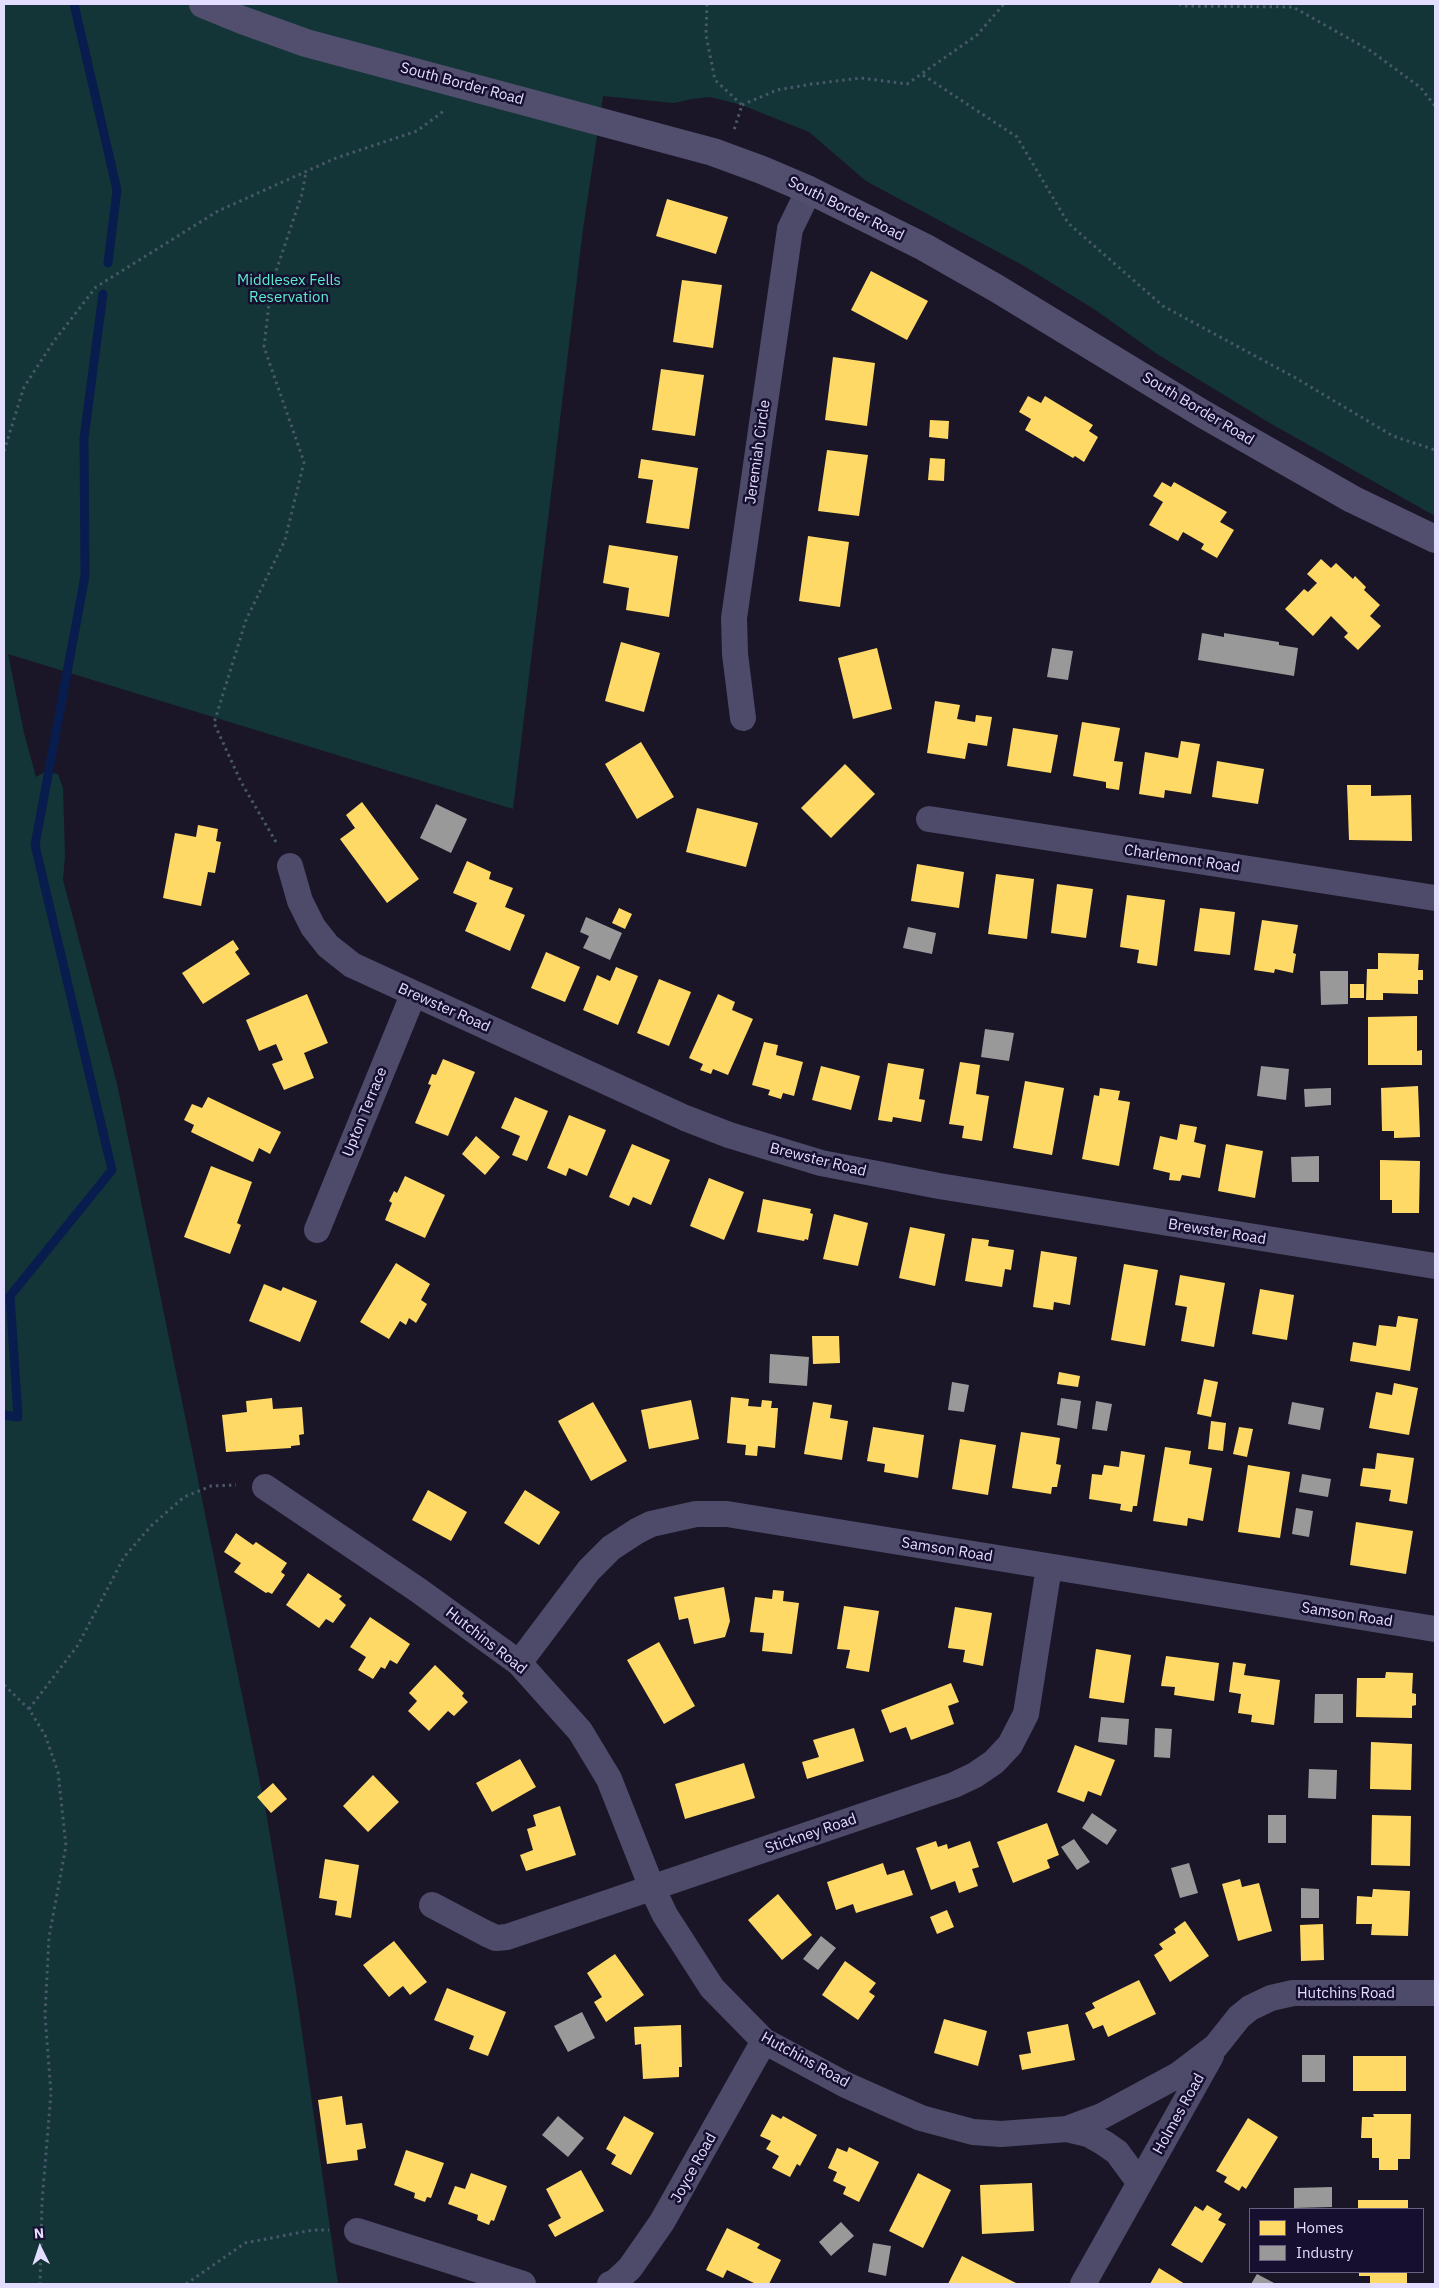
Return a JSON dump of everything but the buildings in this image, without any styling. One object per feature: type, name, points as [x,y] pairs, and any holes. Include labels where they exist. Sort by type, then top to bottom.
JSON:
[{"type":"main road","name":"South Border Road","points":[[203,4],[306,43],[726,157],[809,190],[924,247],[1012,297],[1236,432],[1352,499],[1435,539]]},
{"type":"street","name":"Jeremiah Circle","points":[[743,718],[735,654],[734,618],[790,229],[809,190]]},
{"type":"street","name":"Charlemont Road","points":[[929,819],[1435,898]]},
{"type":"street","name":"Brewster Road","points":[[290,866],[300,902],[312,927],[328,946],[352,965],[413,995],[685,1118],[729,1135],[821,1164],[948,1188],[1435,1266]]},
{"type":"street","name":"Upton Terrace","points":[[317,1230],[413,995]]},
{"type":"street","name":"Hutchins Road","points":[[265,1487],[426,1595],[519,1663],[580,1731],[609,1779],[652,1888],[680,1940],[712,1988],[764,2041],[846,2085],[921,2118],[973,2132],[1001,2134],[1067,2129],[1102,2116],[1178,2075],[1216,2046],[1226,2030],[1250,2008],[1279,1996],[1293,1993],[1435,1994]]},
{"type":"street","name":"Samson Road","points":[[519,1663],[599,1559],[637,1531],[681,1516],[704,1513],[728,1514],[1435,1629]]},
{"type":"street","name":"Stickney Road","points":[[432,1905],[479,1931],[496,1938],[507,1937],[954,1785],[975,1775],[994,1762],[1013,1740],[1026,1714],[1049,1567]]},
{"type":"street","name":"Joyce Road","points":[[610,2284],[615,2282],[630,2268],[662,2222],[764,2041]]},
{"type":"street","name":"Holmes Road","points":[[1084,2284],[1216,2046]]},
{"type":"street","points":[[1067,2129],[1088,2134],[1117,2152],[1139,2182]]},
{"type":"street","points":[[357,2231],[523,2284]]},
{"type":"path","points":[[707,4],[706,35],[715,80],[742,105]]},
{"type":"path","points":[[726,157],[742,105],[777,90],[812,84],[861,78],[907,84],[923,75],[977,35],[1004,4]]},
{"type":"path","points":[[1179,4],[1183,6],[1293,7],[1371,51],[1421,88],[1435,106]]},
{"type":"path","points":[[923,75],[1017,137],[1068,223],[1163,306],[1294,377],[1393,436],[1435,450]]},
{"type":"path","points":[[4,451],[24,387],[54,341],[96,287],[218,211],[336,158],[416,131],[444,111],[458,83]]},
{"type":"path","points":[[290,866],[241,782],[214,723],[246,620],[285,540],[304,462],[264,347],[272,286],[302,194],[306,172]]},
{"type":"path","points":[[29,1709],[78,1645],[124,1557],[151,1526],[184,1497],[211,1486],[265,1487]]},
{"type":"path","points":[[4,1685],[29,1709],[45,1735],[58,1772],[66,1846],[49,1937],[45,2015],[51,2093],[42,2202],[40,2284]]},
{"type":"path","points":[[186,2284],[245,2243],[313,2230],[357,2231]]},
{"type":"green space","name":"Middlesex Fells Reservation","points":[[4,4],[1435,4],[1435,516],[1268,422],[1157,354],[1094,309],[1024,266],[866,181],[809,132],[742,105],[710,97],[674,103],[603,96],[583,229],[513,809],[8,654],[24,733],[36,777],[45,772],[58,774],[63,788],[65,856],[63,880],[117,1084],[266,1812],[295,1984],[338,2284],[4,2284]]},
{"type":"waterway","points":[[74,4],[117,190],[108,263]]},
{"type":"waterway","points":[[4,1415],[18,1417],[10,1296],[112,1170],[35,845],[85,576],[84,438],[103,294]]}]
